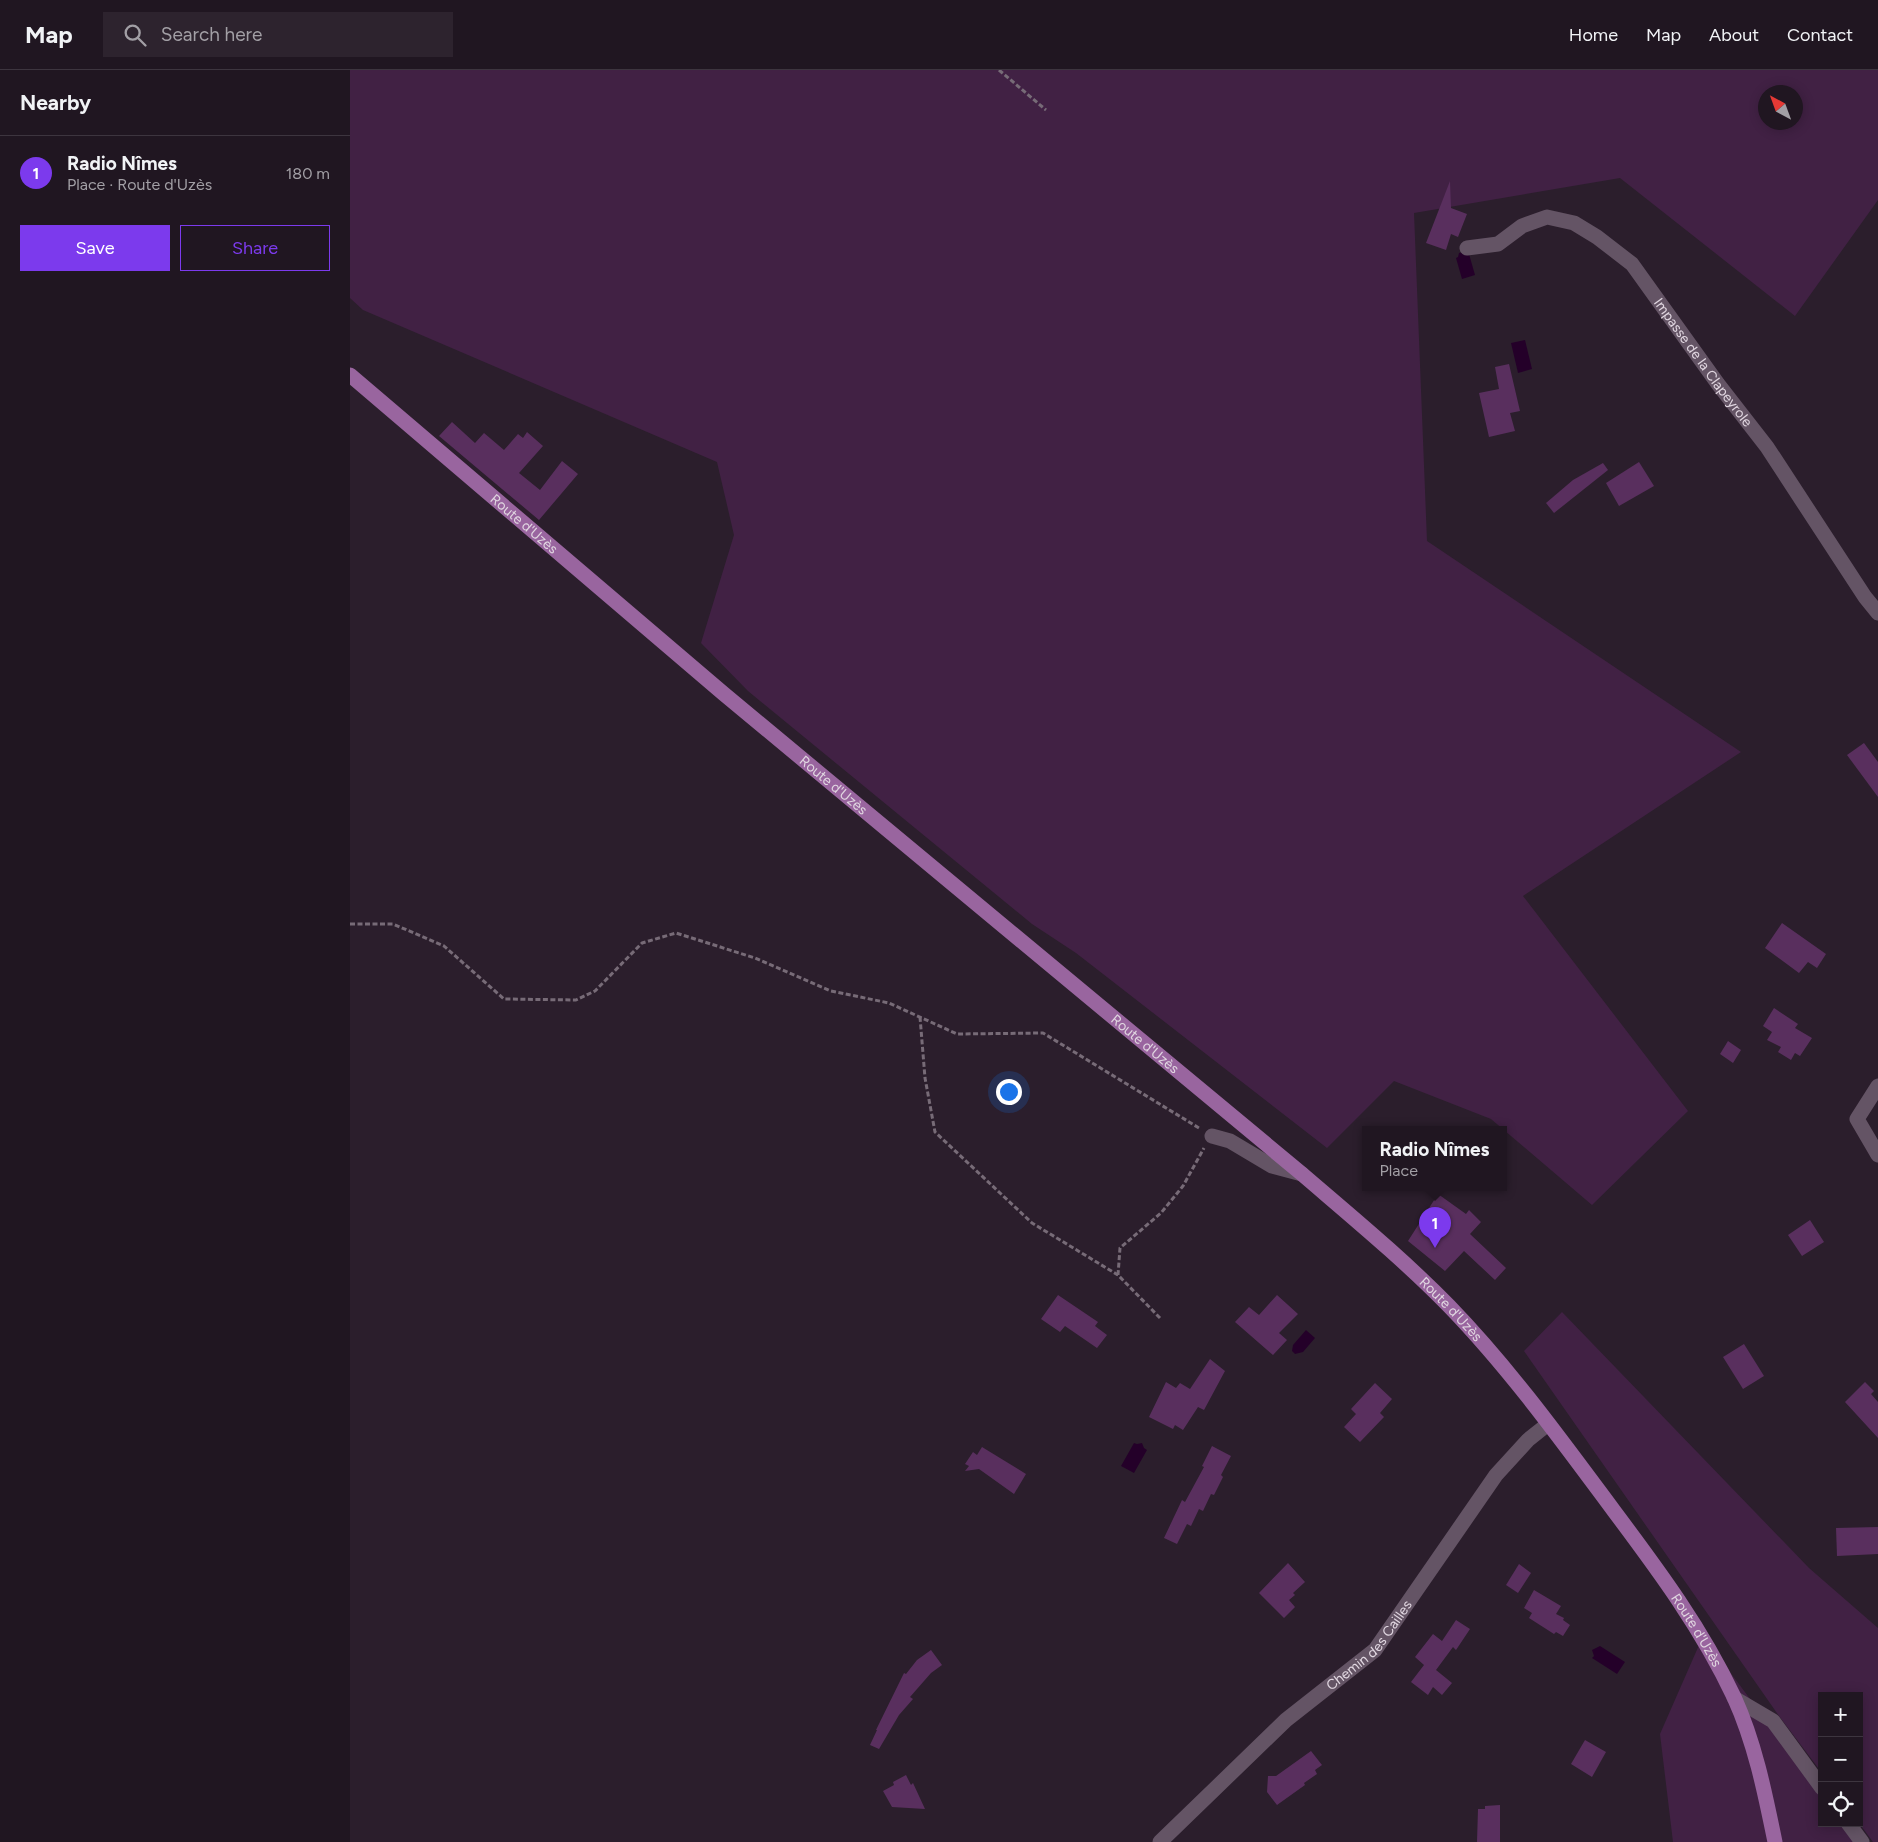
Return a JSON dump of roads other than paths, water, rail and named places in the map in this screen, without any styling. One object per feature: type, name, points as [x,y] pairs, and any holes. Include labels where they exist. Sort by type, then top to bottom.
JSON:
[{"type":"main road","name":"Route d'Uzès","points":[[350,376],[724,694],[1302,1174],[1391,1251],[1450,1308],[1502,1366],[1548,1424],[1672,1589],[1703,1636],[1734,1698],[1750,1738],[1765,1792],[1775,1842]]},
{"type":"street","name":"Impasse de la Clapeyrole","points":[[1467,248],[1498,244],[1522,226],[1547,217],[1574,223],[1597,237],[1632,264],[1718,384],[1766,447],[1865,597],[1878,613]]},
{"type":"street","points":[[1878,1086],[1857,1119],[1878,1156]]},
{"type":"street","points":[[1212,1136],[1230,1141],[1272,1166],[1302,1174]]},
{"type":"street","name":"Chemin des Cailles","points":[[1160,1842],[1286,1720],[1375,1650],[1496,1475],[1528,1440],[1548,1424]]},
{"type":"street","points":[[1734,1698],[1773,1721],[1818,1783]]},
{"type":"street","points":[[1851,1827],[1862,1842]]},
{"type":"place","name":"Radio Nîmes","points":[[1435,1248]]}]
